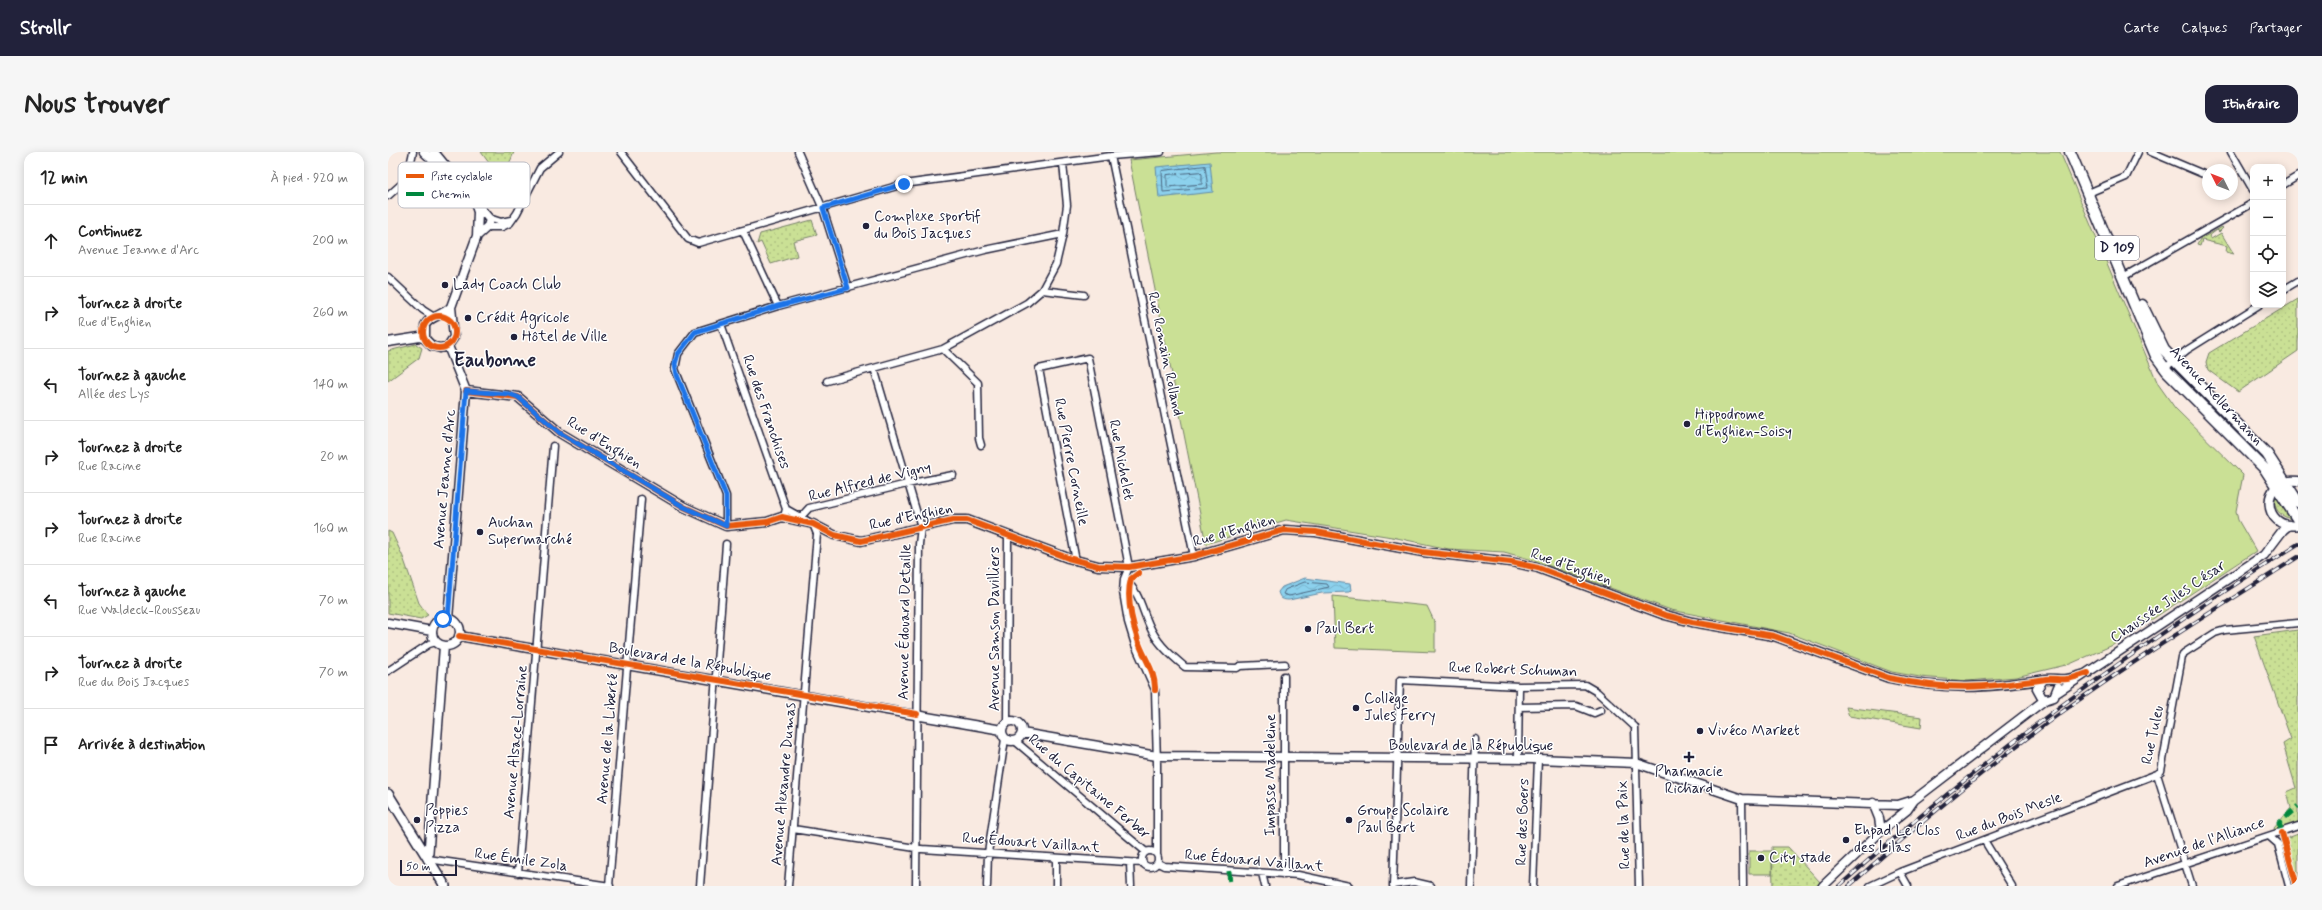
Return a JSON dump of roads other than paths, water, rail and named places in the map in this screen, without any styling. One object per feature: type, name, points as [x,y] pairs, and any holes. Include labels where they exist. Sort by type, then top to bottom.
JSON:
[{"type":"main road","name":"Avenue Kellermann","points":[[2070,152],[2091,193]]},
{"type":"main road","name":"Avenue Kellermann","points":[[2076,152],[2091,193],[2126,276],[2153,349],[2165,368],[2298,502]]},
{"type":"main road","name":"Avenue Kellermann","points":[[2126,276],[2155,335],[2173,360],[2267,454],[2295,524]]},
{"type":"main road","points":[[388,794],[445,886]]},
{"type":"street","points":[[411,162],[413,152]]},
{"type":"street","points":[[424,152],[433,162]]},
{"type":"street","points":[[434,152],[442,162]]},
{"type":"street","points":[[530,188],[540,168],[559,152]]},
{"type":"street","points":[[621,152],[688,239],[701,242],[904,184],[1125,154],[1161,152]]},
{"type":"street","points":[[798,152],[823,208],[848,288]]},
{"type":"street","points":[[2091,193],[2126,177],[2138,152]]},
{"type":"street","points":[[2151,152],[2202,173]]},
{"type":"street","points":[[2231,152],[2250,185]]},
{"type":"street","name":"Rue Romain Rolland","points":[[1111,156],[1194,556]]},
{"type":"street","points":[[828,381],[944,349],[1027,303],[1042,290],[1056,264],[1063,234],[1067,205],[1063,163]]},
{"type":"street","points":[[2286,183],[2298,176]]},
{"type":"street","points":[[388,196],[398,188]]},
{"type":"street","points":[[2126,276],[2250,204]]},
{"type":"street","points":[[392,341],[420,331],[436,316],[444,314],[451,307],[477,236],[477,208]]},
{"type":"street","points":[[477,236],[489,224],[488,217],[480,208]]},
{"type":"street","points":[[477,221],[481,228],[502,227],[512,219],[520,208]]},
{"type":"street","points":[[477,221],[481,215],[501,222],[512,219]]},
{"type":"street","points":[[743,231],[778,306]]},
{"type":"street","points":[[726,526],[726,496],[677,375],[676,359],[686,342],[695,332],[778,306],[984,250],[1063,234]]},
{"type":"street","points":[[388,277],[423,310],[436,316],[446,317],[453,323]]},
{"type":"street","points":[[2286,288],[2298,281]]},
{"type":"street","points":[[1042,290],[1084,295]]},
{"type":"street","points":[[392,341],[420,337],[436,348],[448,346],[454,337],[451,307]]},
{"type":"street","points":[[2165,368],[2173,360],[2254,308]]},
{"type":"street","points":[[423,310],[425,339]]},
{"type":"street","name":"Rue des Franchises","points":[[721,324],[786,509],[785,513],[789,519]]},
{"type":"street","name":"Avenue Jeanne d'Arc","points":[[448,346],[466,391],[448,619]]},
{"type":"street","points":[[944,349],[978,383],[979,438],[981,445]]},
{"type":"street","name":"Rue Pierre Corneille","points":[[1076,561],[1040,369],[1088,358]]},
{"type":"street","name":"Rue Michelet","points":[[1088,358],[1129,567]]},
{"type":"street","name":"Avenue Édouard Detaille","points":[[874,368],[910,485],[921,527],[917,714],[916,886]]},
{"type":"street","name":"Rue d'Enghien","points":[[466,391],[509,394],[518,397],[560,433],[684,507],[726,526],[767,522],[782,517],[799,519],[813,524],[834,536],[865,540],[953,520],[967,520],[1076,561],[1098,566],[1129,567],[1194,556],[1284,530],[1316,532],[1423,552],[1512,562],[1538,568],[1665,614],[1712,626],[1774,636],[1889,678],[1906,682],[1970,688],[2047,679]]},
{"type":"street","name":"Avenue Alsace-Lorraine","points":[[518,873],[538,648],[553,446]]},
{"type":"street","name":"Rue Alfred de Vigny","points":[[799,519],[809,508],[906,484],[910,485],[953,476]]},
{"type":"street","points":[[2264,555],[2277,527],[2276,519],[2270,510],[2269,502],[2280,484],[2298,481]]},
{"type":"street","name":"Avenue de la Liberté","points":[[609,886],[641,499]]},
{"type":"street","points":[[786,509],[799,519]]},
{"type":"street","points":[[2276,519],[2295,524]]},
{"type":"street","name":"Avenue Alexandre Dumas","points":[[788,886],[794,829],[817,541],[817,534],[813,524]]},
{"type":"street","name":"Chaussée Jules César","points":[[2058,692],[2264,555],[2283,530],[2295,524]]},
{"type":"street","points":[[817,541],[822,536],[834,536]]},
{"type":"street","name":"Avenue Samson Davilliers","points":[[1005,727],[1008,536]]},
{"type":"street","points":[[700,886],[726,544]]},
{"type":"street","points":[[1129,567],[1124,579],[1123,592],[1132,637],[1155,690],[1158,863],[1149,867],[1143,863],[1143,856],[1146,852],[1153,851],[1157,854]]},
{"type":"street","points":[[1124,579],[1137,592],[1144,615],[1162,647],[1185,668],[1238,668],[1240,666],[1285,664]]},
{"type":"street","points":[[388,672],[429,644],[436,642],[444,646],[452,645],[459,636],[457,625],[448,619],[436,623],[432,631],[436,642]]},
{"type":"street","points":[[388,623],[432,631]]},
{"type":"street","name":"Rue Tuleu","points":[[2192,886],[2157,774],[2161,771],[2182,658],[2195,646],[2215,633],[2224,630],[2298,624]]},
{"type":"street","name":"Boulevard de la République","points":[[459,636],[538,648],[917,714],[1005,727],[1013,721],[1019,724],[1022,733],[1157,756],[1518,759],[1636,763],[1742,799],[1898,805],[1914,800]]},
{"type":"street","points":[[428,859],[444,646]]},
{"type":"street","name":"Chaussée Jules César","points":[[2047,679],[2067,679],[2088,673]]},
{"type":"street","name":"Impasse Madeleine","points":[[1284,676],[1284,875]]},
{"type":"street","points":[[1823,886],[1880,831],[1907,810],[1914,800],[2036,708],[2046,699],[2054,697],[2058,692],[2057,686],[2047,679],[2038,691],[2036,708]]},
{"type":"street","name":"Rue Robert Schuman","points":[[1396,759],[1400,680],[1519,686],[1585,685],[1597,692],[1635,727],[1636,763]]},
{"type":"street","name":"Rue d'Enghien","points":[[2023,683],[2038,691]]},
{"type":"street","points":[[1518,759],[1519,686]]},
{"type":"street","points":[[2038,691],[2046,699]]},
{"type":"street","points":[[1519,707],[1576,706],[1594,713],[1601,710]]},
{"type":"street","points":[[987,886],[988,852],[1005,739],[1005,727]]},
{"type":"street","points":[[1005,739],[1015,741],[1020,738],[1022,733]]},
{"type":"street","points":[[1471,886],[1475,739]]},
{"type":"street","name":"Rue du Capitaine Ferber","points":[[1015,741],[1146,852]]},
{"type":"street","points":[[1396,759],[1393,885],[1414,882],[1431,886]]},
{"type":"street","name":"Rue des Boers","points":[[1533,886],[1538,760]]},
{"type":"street","name":"Rue de la Paix","points":[[1636,763],[1639,886]]},
{"type":"street","name":"Rue du Bois Mesle","points":[[1870,886],[1900,872],[2157,774]]},
{"type":"street","points":[[1742,799],[1743,886]]},
{"type":"street","points":[[1873,803],[1879,818],[1880,831]]},
{"type":"street","name":"Avenue de l'Alliance","points":[[2120,886],[2270,837],[2275,833],[2298,826]]},
{"type":"street","name":"Rue Édouart Vaillant","points":[[794,829],[917,848],[1143,863]]},
{"type":"street","points":[[2270,837],[2278,844],[2289,886]]},
{"type":"street","points":[[1984,840],[2012,886]]},
{"type":"street","points":[[1056,858],[1056,886]]},
{"type":"street","name":"Rue Émile Zola","points":[[428,859],[609,886]]},
{"type":"street","points":[[1130,863],[1131,886]]},
{"type":"street","name":"Rue Édouard Vaillant","points":[[1158,863],[1164,866],[1284,875],[1324,880],[1348,886]]},
{"type":"street","points":[[1900,872],[1908,886]]},
{"type":"street","points":[[1262,873],[1264,886]]},
{"type":"water","points":[[1210,162],[1213,192],[1159,198],[1156,167]]},
{"type":"water","points":[[1305,578],[1350,584],[1351,590],[1349,592],[1322,593],[1289,600],[1281,598],[1278,592],[1282,587]]},
{"type":"railway","points":[[1839,886],[1948,793],[2061,706],[2178,623],[2298,544]]},
{"type":"railway","points":[[1849,886],[1950,799],[2055,717],[2145,655],[2298,557]]},
{"type":"place","name":"Complexe sportif du Bois Jacques","points":[[866,226]]},
{"type":"place","name":"Lady Coach Club","points":[[445,285]]},
{"type":"place","name":"Crédit Agricole","points":[[468,318]]},
{"type":"place","name":"Hôtel de Ville","points":[[514,337]]},
{"type":"place","name":"Hippodrome d'Enghien-Soisy","points":[[1687,424]]},
{"type":"place","name":"Auchan Supermarché","points":[[480,532]]},
{"type":"place","name":"Paul Bert","points":[[1308,629]]},
{"type":"place","name":"Collège Jules Ferry","points":[[1356,708]]},
{"type":"place","name":"Vivéco Market","points":[[1700,731]]},
{"type":"place","name":"Pharmacie Richard","points":[[1689,757]]},
{"type":"place","name":"Poppies Pizza","points":[[417,820]]},
{"type":"place","name":"Groupe Scolaire Paul Bert","points":[[1349,820]]},
{"type":"place","name":"Ehpad Le Clos des Lilas","points":[[1846,840]]},
{"type":"place","name":"City stade","points":[[1761,858]]},
{"type":"district","name":"Eaubonne","points":[[495,360]]}]
